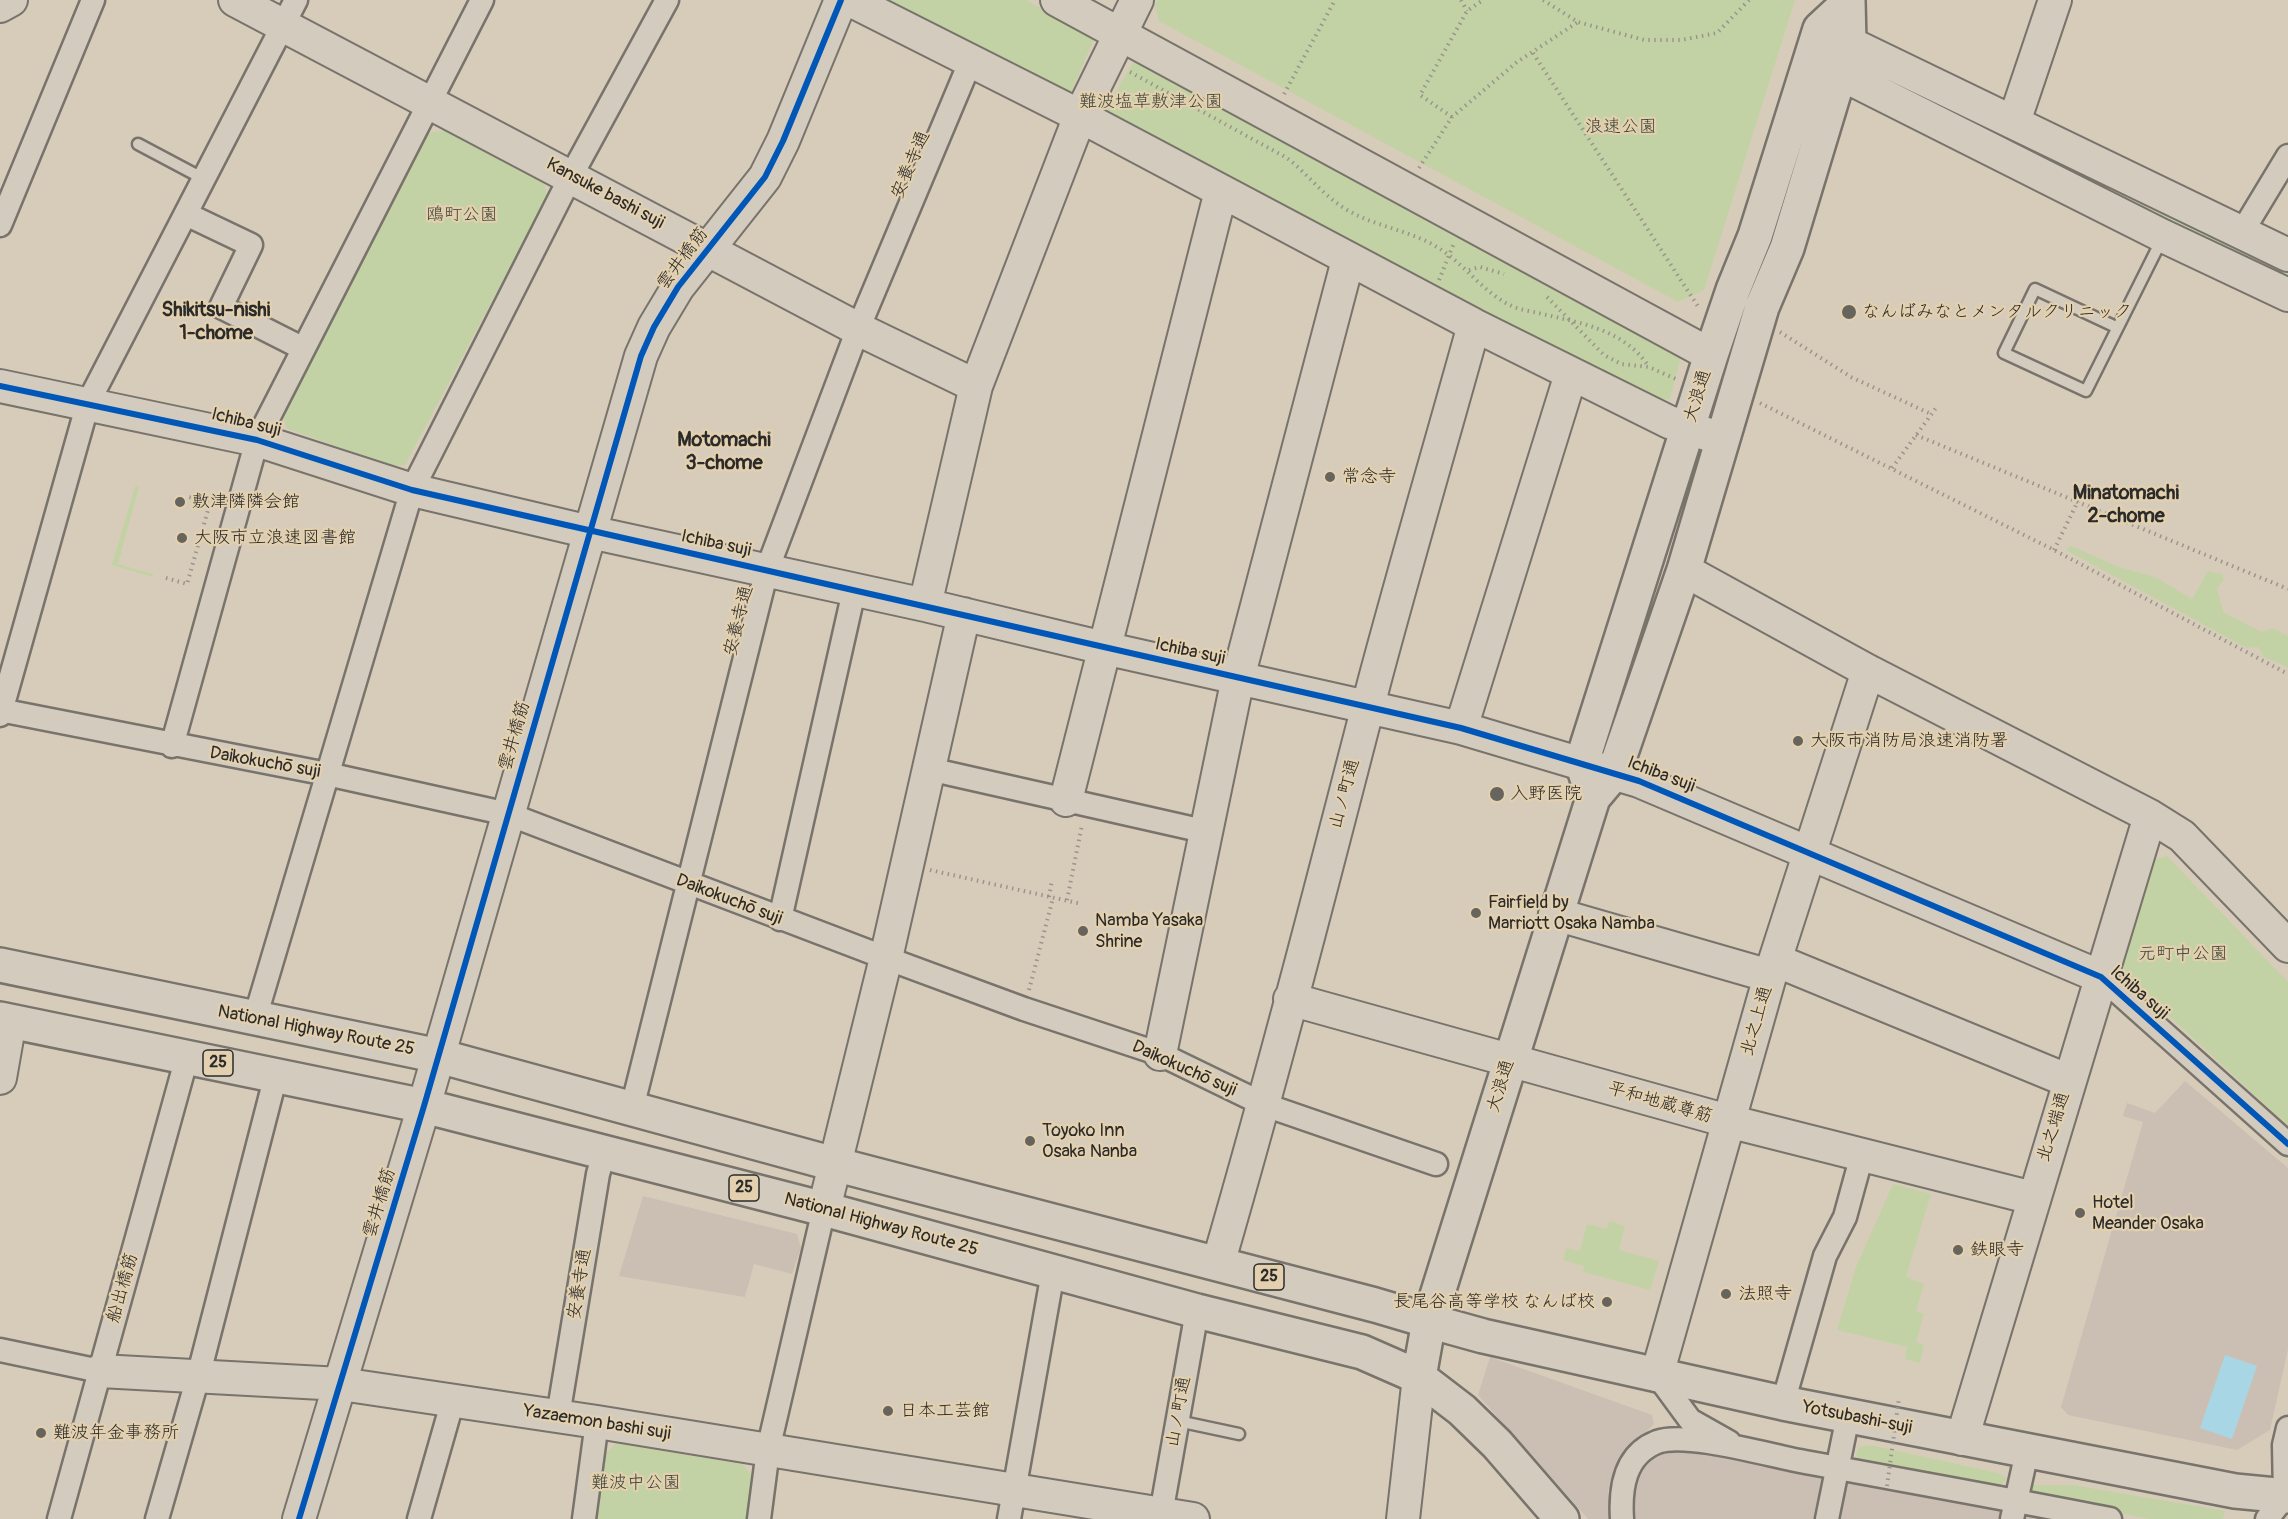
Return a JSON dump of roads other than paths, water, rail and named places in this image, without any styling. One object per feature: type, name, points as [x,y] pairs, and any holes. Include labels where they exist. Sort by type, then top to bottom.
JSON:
[{"type":"main road","points":[[1830,51],[1847,3]]},
{"type":"main road","name":"大浪通","points":[[1582,762],[1733,290],[1830,51]]},
{"type":"main road","name":"大浪通","points":[[1419,1377],[1429,1320],[1593,798],[1614,773],[1684,570],[1762,307],[1787,248],[1830,51]]},
{"type":"main road","points":[[1582,762],[1593,798]]},
{"type":"main road","name":"National Highway Route 25","points":[[0,965],[439,1056],[834,1164],[1429,1320]]},
{"type":"main road","name":"National Highway Route 25","points":[[5,1020],[424,1106],[824,1209],[1197,1311],[1362,1352],[1419,1377],[1462,1410],[1497,1444],[1562,1519]]},
{"type":"main road","name":"Yotsubashi-suji","points":[[1429,1320],[1483,1336],[1783,1403],[2282,1500]]},
{"type":"street","points":[[0,6],[11,0]]},
{"type":"street","points":[[0,225],[93,0]]},
{"type":"street","name":"Kansuke bashi suji","points":[[235,0],[290,12],[429,100],[858,329],[976,386]]},
{"type":"street","points":[[172,746],[228,528],[257,440],[302,348],[482,0]]},
{"type":"street","points":[[255,1018],[412,490],[571,176],[667,0]]},
{"type":"street","name":"雲井橋筋","points":[[299,1519],[342,1384],[439,1056],[641,356],[654,327],[678,287],[765,177],[783,141],[841,0]]},
{"type":"street","points":[[850,0],[1080,116],[1348,260],[1571,374],[1669,422],[1722,439]]},
{"type":"street","points":[[1057,0],[1711,355]]},
{"type":"street","points":[[925,605],[976,386],[1080,116],[1137,0]]},
{"type":"street","points":[[2014,122],[2055,0]]},
{"type":"street","points":[[0,712],[88,403],[290,12]]},
{"type":"street","points":[[1830,51],[2014,122],[2288,255]]},
{"type":"street","points":[[1830,51],[2163,236],[2288,295]]},
{"type":"street","name":"安養寺通","points":[[632,1108],[767,570],[858,329],[971,60]]},
{"type":"street","points":[[2242,232],[2288,156]]},
{"type":"street","points":[[1076,802],[1104,648],[1221,191]]},
{"type":"street","points":[[186,214],[251,245],[221,307],[302,348]]},
{"type":"street","points":[[1160,1054],[1208,832],[1238,678],[1348,260]]},
{"type":"street","name":"山ノ町通","points":[[1218,1264],[1265,1106],[1290,999],[1474,325]]},
{"type":"street","points":[[1461,728],[1571,374]]},
{"type":"street","name":"Ichiba suji","points":[[0,386],[257,440],[412,490],[1461,728],[1582,762],[1810,852],[2101,977],[2288,1144]]},
{"type":"street","points":[[1684,570],[1868,671],[2150,816],[2182,836],[2288,946]]},
{"type":"street","points":[[780,919],[854,591]]},
{"type":"street","points":[[759,1519],[768,1450],[834,1164],[886,958],[964,614]]},
{"type":"street","name":"北之上通","points":[[1658,1375],[1773,968],[1868,671]]},
{"type":"street","name":"Daikokuchō suji","points":[[0,712],[327,774],[508,814],[780,919],[1024,1009],[1160,1054],[1265,1106],[1437,1164]]},
{"type":"street","points":[[929,769],[1208,832]]},
{"type":"street","name":"北之端通","points":[[1962,1439],[2150,816]]},
{"type":"street","points":[[1555,915],[1773,968],[2069,1081]]},
{"type":"street","name":"平和地蔵尊筋","points":[[1290,999],[1728,1121],[2033,1198]]},
{"type":"street","points":[[0,1078],[5,1020]]},
{"type":"street","name":"船出橋筋","points":[[58,1519],[188,1057]]},
{"type":"street","points":[[157,1519],[198,1377],[276,1075]]},
{"type":"street","name":"安養寺通","points":[[558,1416],[604,1153]]},
{"type":"street","points":[[1783,1403],[1825,1256],[1845,1217],[1862,1155]]},
{"type":"street","points":[[1011,1505],[1053,1272]]},
{"type":"street","name":"山ノ町通","points":[[1161,1514],[1197,1311]]},
{"type":"street","name":"Yazaemon bashi suji","points":[[0,1350],[100,1371],[342,1384],[768,1450],[1011,1505],[1161,1514],[1192,1519]]},
{"type":"street","points":[[1658,1375],[1690,1420],[1739,1448]]},
{"type":"street","points":[[1403,1519],[1419,1377]]},
{"type":"street","points":[[419,1519],[453,1401]]},
{"type":"street","points":[[1827,1519],[1848,1416]]},
{"type":"street","points":[[584,1519],[597,1422]]},
{"type":"street","points":[[2282,1500],[2284,1445],[2288,1428]]},
{"type":"street","points":[[1622,1519],[1620,1496],[1631,1463],[1657,1442],[1675,1439],[1739,1448],[1838,1467],[2013,1510],[2110,1519]]},
{"type":"street","points":[[2013,1510],[2027,1452]]},
{"type":"lane","points":[[138,144],[204,179]]},
{"type":"lane","points":[[2116,327],[2035,289],[2004,352],[2086,391],[2163,236]]},
{"type":"lane","points":[[1178,1421],[1239,1434]]},
{"type":"water","points":[[2225,1355],[2257,1366],[2232,1439],[2200,1428]]},
{"type":"place","name":"なんばみなとメンタルクリニック","points":[[1849,312]]},
{"type":"place","name":"常念寺","points":[[1330,477]]},
{"type":"place","name":"敷津隣隣会館","points":[[180,502]]},
{"type":"place","name":"大阪市立浪速図書館","points":[[182,538]]},
{"type":"place","name":"大阪市消防局浪速消防署","points":[[1798,741]]},
{"type":"place","name":"入野医院","points":[[1497,794]]},
{"type":"place","name":"Fairfield by Marriott Osaka Namba","points":[[1476,913]]},
{"type":"place","name":"Namba Yasaka Shrine","points":[[1083,931]]},
{"type":"place","name":"Toyoko Inn Osaka Nanba","points":[[1030,1141]]},
{"type":"place","name":"Hotel Meander Osaka","points":[[2080,1213]]},
{"type":"place","name":"鉄眼寺","points":[[1958,1250]]},
{"type":"place","name":"法照寺","points":[[1726,1294]]},
{"type":"place","name":"長尾谷高等学校 なんば校","points":[[1607,1302]]},
{"type":"place","name":"日本工芸館","points":[[888,1411]]},
{"type":"place","name":"難波年金事務所","points":[[41,1433]]},
{"type":"district","name":"Shikitsu-nishi 1-chome","points":[[216,322]]},
{"type":"district","name":"Motomachi 3-chome","points":[[724,452]]},
{"type":"district","name":"Minatomachi 2-chome","points":[[2126,506]]},
{"type":"park label","name":"難波塩草敷津公園","points":[[1151,102]]},
{"type":"park label","name":"浪速公園","points":[[1621,127]]},
{"type":"park label","name":"鴎町公園","points":[[462,215]]},
{"type":"park label","name":"元町中公園","points":[[2183,954]]},
{"type":"park label","name":"難波中公園","points":[[636,1483]]}]
